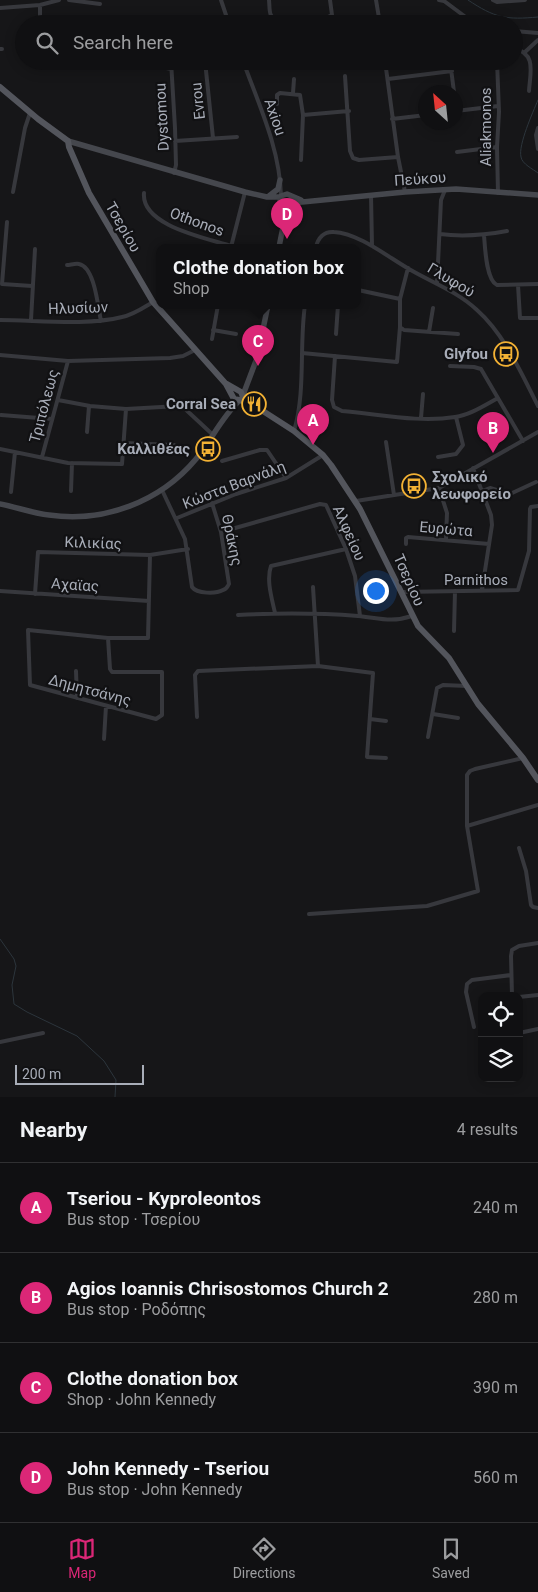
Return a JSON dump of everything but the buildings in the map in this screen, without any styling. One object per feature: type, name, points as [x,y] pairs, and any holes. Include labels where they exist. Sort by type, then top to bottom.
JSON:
[{"type":"main road","points":[[0,87],[30,113],[68,141]]},
{"type":"main road","name":"Πεύκου","points":[[68,141],[244,192],[286,200],[303,201],[445,190],[477,190],[538,195]]},
{"type":"main road","name":"Τσερίου","points":[[68,141],[69,148],[89,193],[156,305]]},
{"type":"main road","points":[[267,197],[278,189],[280,181]]},
{"type":"main road","points":[[280,244],[286,200]]},
{"type":"main road","name":"Τσερίου","points":[[159,309],[239,396],[294,431],[324,455],[356,501],[418,626],[448,658],[478,704],[538,779]]},
{"type":"main road","points":[[0,504],[50,515],[72,517],[100,515],[141,502],[162,490],[182,474],[196,458],[246,386],[257,358],[267,309]]},
{"type":"street","points":[[0,8],[59,0]]},
{"type":"street","points":[[69,0],[100,4]]},
{"type":"street","points":[[221,0],[226,15]]},
{"type":"street","points":[[269,0],[271,15]]},
{"type":"street","points":[[330,0],[332,12],[330,15]]},
{"type":"street","points":[[376,0],[378,15]]},
{"type":"street","points":[[439,0],[444,1],[463,15]]},
{"type":"street","points":[[493,0],[497,2],[525,0]]},
{"type":"street","points":[[40,4],[40,15]]},
{"type":"street","points":[[523,31],[538,33]]},
{"type":"street","points":[[529,91],[531,65],[529,56],[525,52],[538,40]]},
{"type":"street","name":"Dystomou","points":[[171,70],[175,140],[174,172]]},
{"type":"street","name":"Evrou","points":[[206,70],[213,138]]},
{"type":"street","name":"Axiou","points":[[246,70],[272,140],[280,181],[286,200]]},
{"type":"street","points":[[386,70],[392,120],[405,192]]},
{"type":"street","name":"Aliakmonos","points":[[497,70],[498,193]]},
{"type":"street","points":[[388,79],[452,71],[453,85]]},
{"type":"street","points":[[345,76],[349,111],[350,151],[353,158],[359,160],[398,157]]},
{"type":"street","points":[[293,93],[294,79]]},
{"type":"street","points":[[277,104],[278,94],[293,93],[300,95],[303,114],[301,160]]},
{"type":"street","points":[[463,110],[498,106]]},
{"type":"street","points":[[303,114],[349,111]]},
{"type":"street","points":[[13,192],[25,128],[30,113]]},
{"type":"street","points":[[392,120],[418,116]]},
{"type":"street","points":[[538,128],[536,135],[538,149]]},
{"type":"street","points":[[175,140],[237,137]]},
{"type":"street","points":[[457,152],[497,147]]},
{"type":"street","name":"Axiou","points":[[280,181],[286,200]]},
{"type":"street","points":[[437,284],[441,200],[445,190]]},
{"type":"street","points":[[436,191],[441,200]]},
{"type":"street","name":"Othonos","points":[[144,192],[143,199],[155,218],[167,225],[222,244]]},
{"type":"street","points":[[232,244],[244,192]]},
{"type":"street","points":[[371,196],[372,246]]},
{"type":"street","points":[[7,222],[1,284],[32,286]]},
{"type":"street","points":[[440,234],[453,236],[484,235],[507,231]]},
{"type":"street","name":"Γλυφού","points":[[316,244],[322,235],[331,232],[345,233],[372,246],[464,299],[478,310],[494,329],[510,353],[538,406]]},
{"type":"street","points":[[484,235],[491,281],[497,285],[538,284]]},
{"type":"street","points":[[31,320],[35,249]]},
{"type":"street","points":[[67,266],[78,264],[86,267],[92,278],[100,321]]},
{"type":"street","points":[[302,353],[397,362],[400,300],[408,268]]},
{"type":"street","points":[[518,285],[520,318],[538,318]]},
{"type":"street","points":[[361,291],[400,300]]},
{"type":"street","name":"Ηλυσίων","points":[[0,320],[100,321],[123,317],[153,302]]},
{"type":"street","points":[[430,332],[432,308]]},
{"type":"street","points":[[212,339],[217,309]]},
{"type":"street","points":[[294,431],[298,418],[304,309]]},
{"type":"street","points":[[336,334],[338,309]]},
{"type":"street","points":[[400,327],[404,330],[458,334]]},
{"type":"street","points":[[213,330],[236,334]]},
{"type":"street","points":[[0,355],[68,360],[170,358],[183,356],[195,350]]},
{"type":"street","points":[[335,356],[332,400],[334,407],[342,411],[421,418],[456,417],[498,398]]},
{"type":"street","name":"Τριπόλεως","points":[[42,457],[68,360]]},
{"type":"street","points":[[450,366],[481,369],[523,441]]},
{"type":"street","points":[[421,418],[424,394]]},
{"type":"street","points":[[58,400],[89,406],[126,409],[179,406],[183,407],[212,434]]},
{"type":"street","points":[[86,432],[89,406]]},
{"type":"street","points":[[0,449],[72,463],[122,464],[126,409]]},
{"type":"street","points":[[1,415],[52,419]]},
{"type":"street","points":[[438,458],[456,454],[463,445],[456,417]]},
{"type":"street","points":[[356,501],[438,488],[538,432]]},
{"type":"street","points":[[386,442],[394,495]]},
{"type":"street","points":[[123,443],[174,445]]},
{"type":"street","points":[[222,461],[260,450],[267,450],[286,478]]},
{"type":"street","points":[[10,492],[15,452]]},
{"type":"street","name":"Κώστα Βαρνάλη","points":[[177,518],[236,494],[286,478],[324,455]]},
{"type":"street","points":[[71,491],[72,463]]},
{"type":"street","points":[[474,468],[491,515],[492,532],[482,590]]},
{"type":"street","points":[[482,491],[490,488],[510,494],[536,482]]},
{"type":"street","points":[[438,488],[447,514],[446,539]]},
{"type":"street","points":[[162,490],[177,518],[188,548]]},
{"type":"street","name":"Θράκης","points":[[188,548],[194,591],[222,591],[228,586],[222,532],[212,504]]},
{"type":"street","name":"Αλφείου","points":[[222,532],[323,504],[328,508],[355,576],[360,616]]},
{"type":"street","name":"Parnithos","points":[[401,592],[515,591],[519,588],[529,551],[530,509],[531,507],[538,506]]},
{"type":"street","name":"Ευρώτα","points":[[406,544],[406,538],[408,537],[489,544]]},
{"type":"street","name":"Κιλικίας","points":[[35,594],[38,552],[150,555],[188,548]]},
{"type":"street","points":[[274,613],[270,588],[271,566],[346,550]]},
{"type":"street","points":[[108,638],[148,638],[150,555]]},
{"type":"street","points":[[313,587],[318,666]]},
{"type":"street","name":"Αχαϊας","points":[[0,591],[149,601]]},
{"type":"street","points":[[454,632],[455,591]]},
{"type":"street","points":[[238,615],[274,613],[315,614],[360,616],[393,621],[412,616]]},
{"type":"street","name":"Δημητσάνης","points":[[28,630],[108,638],[110,669],[112,672],[162,672],[162,715],[160,718],[156,719],[77,698],[30,685],[28,630]]},
{"type":"street","points":[[197,717],[195,676],[198,671],[318,666],[373,673],[367,757],[386,758]]},
{"type":"street","points":[[76,672],[77,698]]},
{"type":"street","points":[[428,737],[437,688],[443,685],[467,686]]},
{"type":"street","points":[[104,739],[106,706]]},
{"type":"street","points":[[432,714],[458,718]]},
{"type":"street","points":[[370,720],[386,721]]},
{"type":"street","points":[[309,914],[427,906],[478,891],[467,826],[467,775],[470,772],[523,758]]},
{"type":"street","points":[[467,826],[538,805]]},
{"type":"street","points":[[518,848],[526,871],[530,901],[533,907],[538,908]]},
{"type":"street","points":[[512,992],[512,950],[519,946],[538,943]]},
{"type":"street","points":[[474,1027],[466,992],[467,984],[472,980],[511,975]]},
{"type":"street","points":[[523,997],[538,995]]},
{"type":"street","points":[[523,1032],[538,1029]]},
{"type":"street","points":[[0,1042],[43,1033]]},
{"type":"waterway","points":[[468,0],[486,11],[498,15]]},
{"type":"waterway","points":[[523,18],[538,17]]},
{"type":"waterway","points":[[538,100],[526,128],[521,152],[523,162],[538,173]]},
{"type":"waterway","points":[[0,939],[14,959],[16,966],[12,985],[14,1004],[77,1036],[104,1061],[116,1080],[115,1097]]},
{"type":"place","name":"John Kennedy - Tseriou","points":[[287,239]]},
{"type":"place","name":"Glyfou","points":[[506,354]]},
{"type":"place","name":"Clothe donation box","points":[[258,366]]},
{"type":"place","name":"Corral Sea","points":[[254,404]]},
{"type":"place","name":"Tseriou - Kyproleontos","points":[[313,445]]},
{"type":"place","name":"Καλλιθέας","points":[[208,449]]},
{"type":"place","name":"Agios Ioannis Chrisostomos Church 2","points":[[493,453]]},
{"type":"place","name":"Σχολικό λεωφορείο","points":[[414,486]]}]
